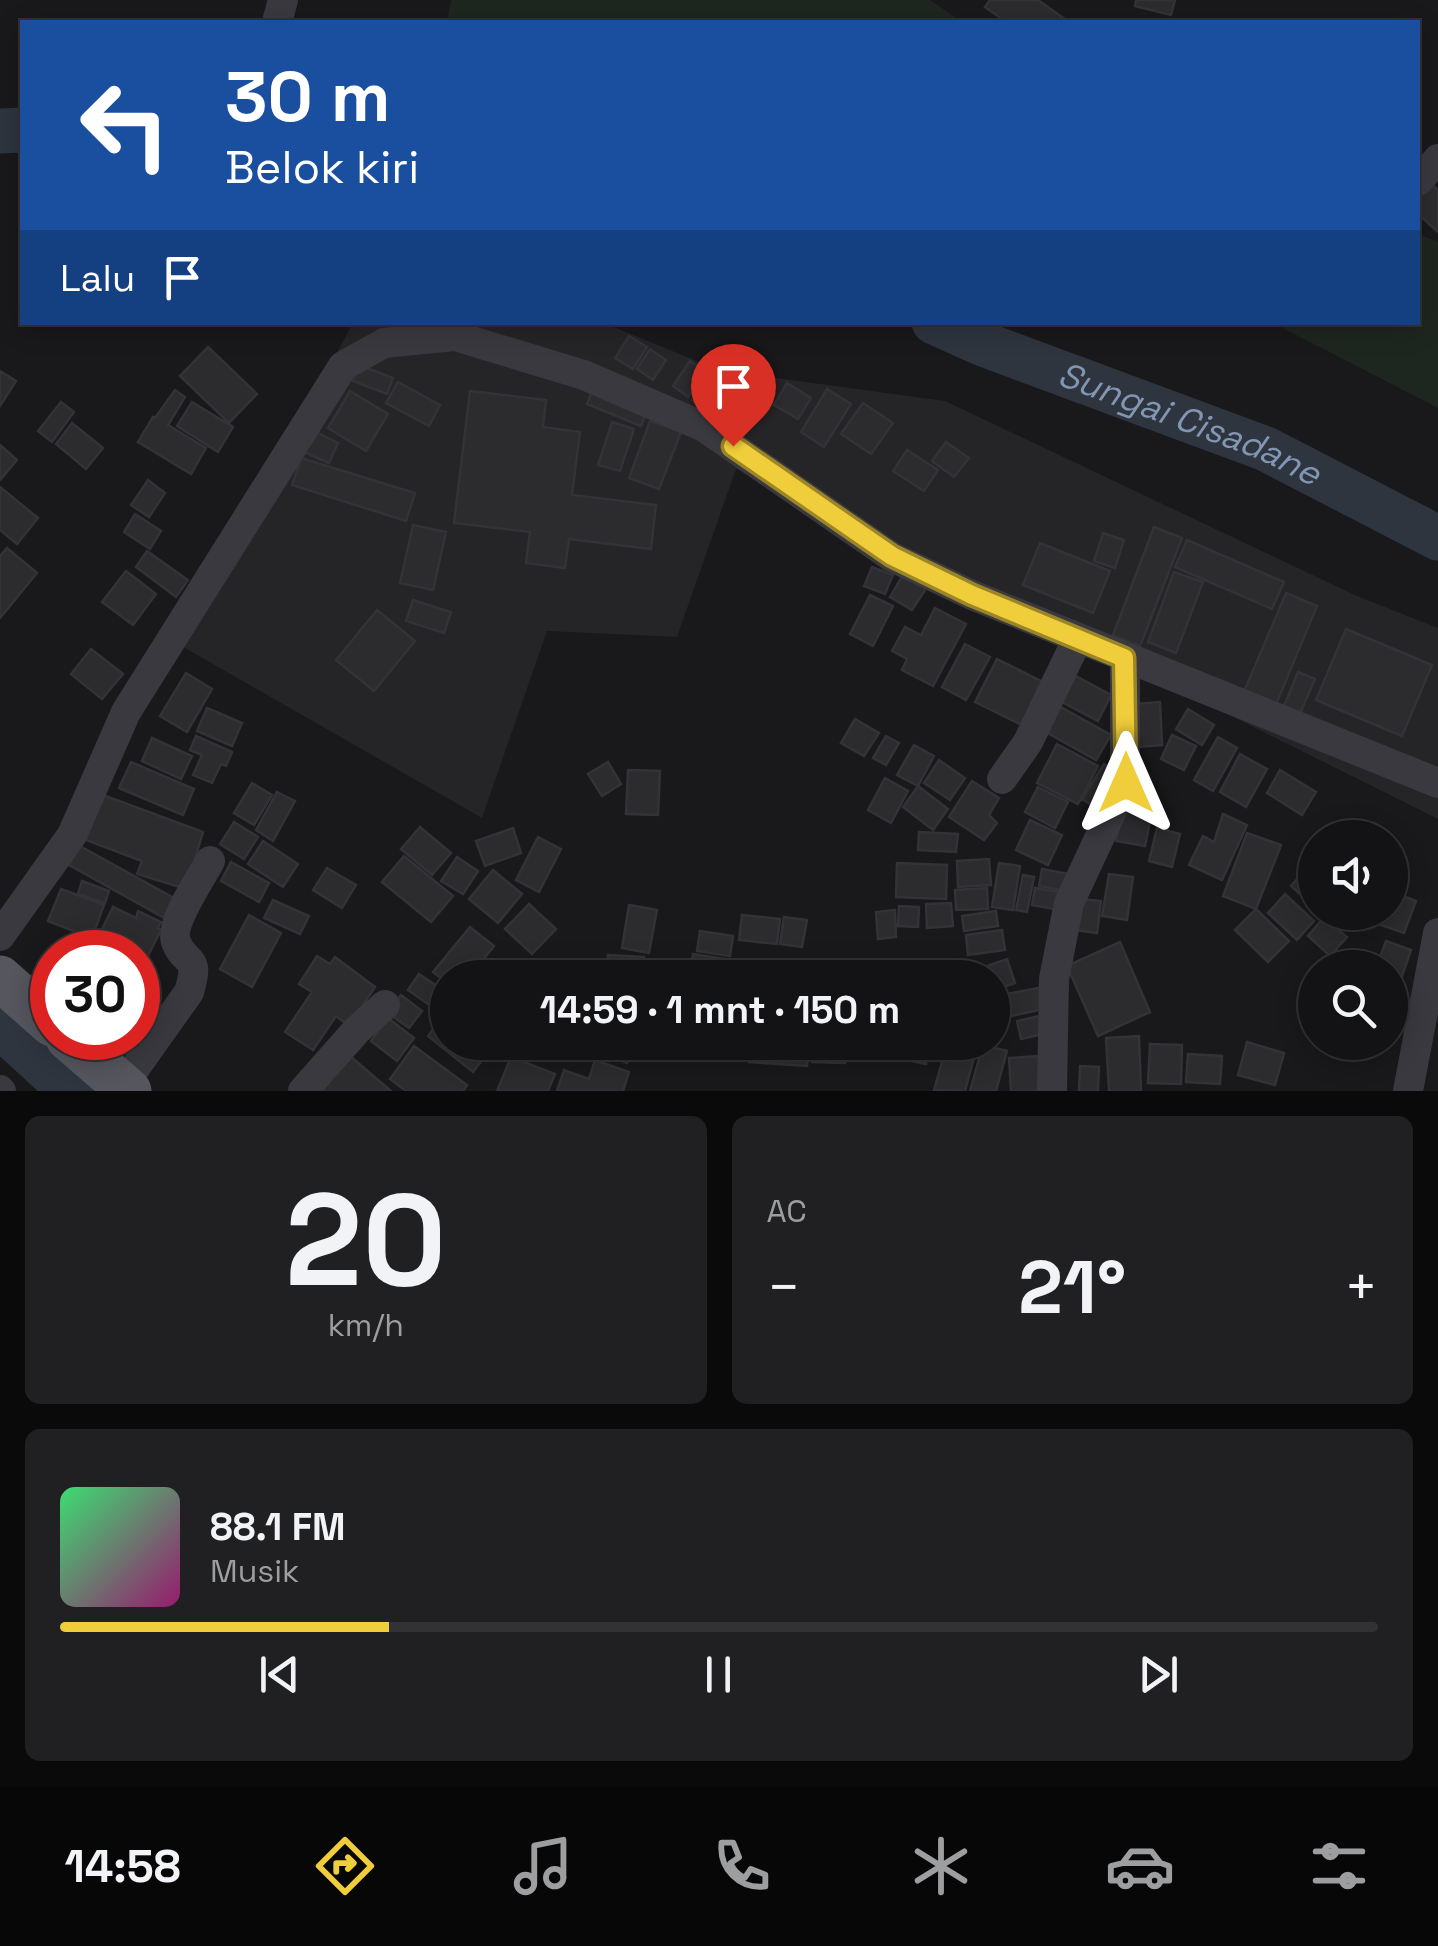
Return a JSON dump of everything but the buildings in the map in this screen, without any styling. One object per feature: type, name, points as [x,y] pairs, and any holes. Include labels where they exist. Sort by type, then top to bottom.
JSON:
[{"type":"main road","points":[[5,993],[30,1009]]},
{"type":"main road","points":[[94,1060],[126,1088]]},
{"type":"street","points":[[1420,179],[1438,159]]},
{"type":"street","points":[[0,936],[72,836],[126,712],[343,366],[384,343],[456,336],[584,374],[704,426],[892,556],[972,595],[1438,783]]},
{"type":"street","points":[[1002,778],[1028,742],[1078,638]]},
{"type":"street","points":[[1052,1091],[1054,979],[1070,904],[1126,783],[1124,658]]},
{"type":"street","points":[[126,1088],[190,992],[194,977],[192,960],[176,942],[175,926],[210,860]]},
{"type":"street","points":[[1408,1091],[1438,933]]},
{"type":"street","points":[[303,1091],[357,1030],[385,1005]]},
{"type":"shaded area","points":[[451,0],[930,0],[959,20],[447,20]]},
{"type":"shaded area","points":[[1420,235],[1438,242],[1438,408],[1277,325],[1420,325]]},
{"type":"shaded area","points":[[352,325],[609,325],[719,370],[945,401],[1357,596],[1438,628],[1438,819],[736,469],[677,637],[547,631],[482,818],[178,644]]},
{"type":"waterway","name":"Sungai Cisadane","points":[[0,131],[20,130]]},
{"type":"waterway","name":"Sungai Cisadane","points":[[941,325],[1266,449],[1438,538]]},
{"type":"waterway","points":[[0,1026],[71,1091]]},
{"type":"route","points":[[733,446],[892,556],[972,595],[1124,658],[1126,783]]}]
